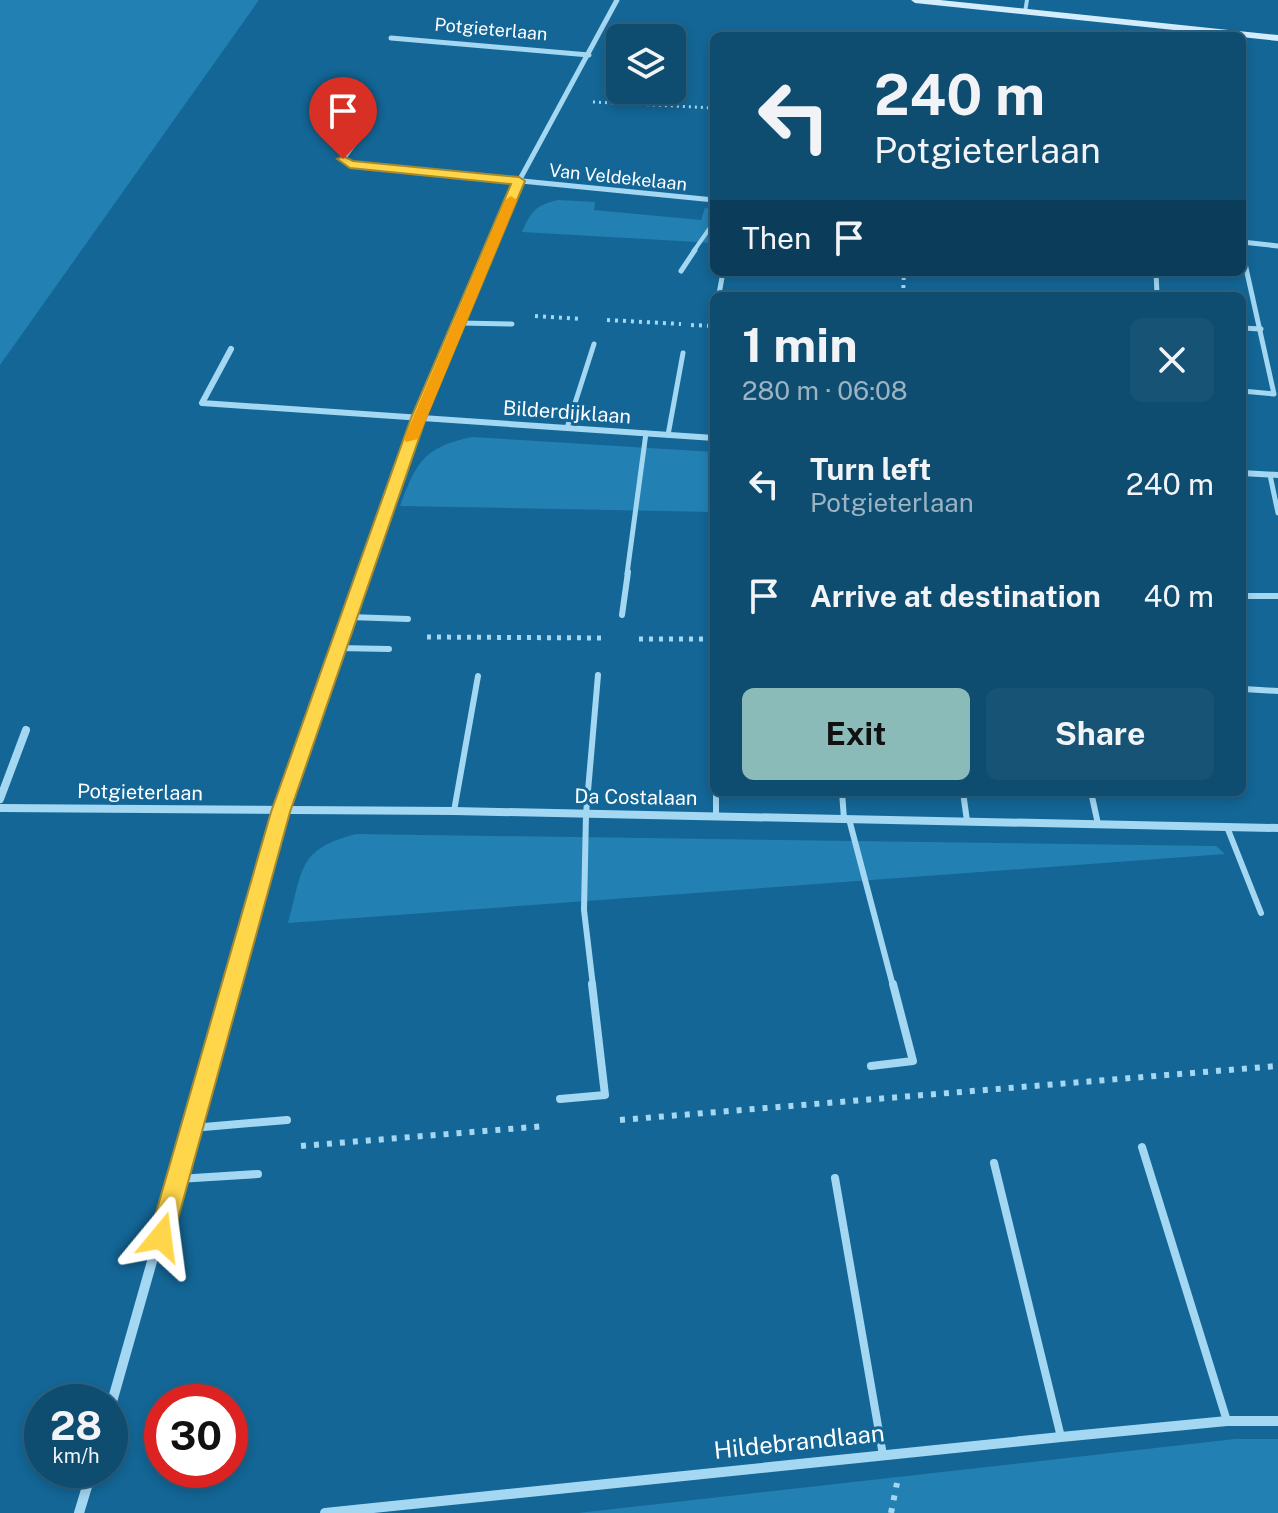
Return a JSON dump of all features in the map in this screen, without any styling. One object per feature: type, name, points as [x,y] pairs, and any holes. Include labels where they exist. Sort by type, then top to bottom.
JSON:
[{"type":"main road","points":[[915,0],[1194,32]]},
{"type":"main road","points":[[1246,36],[1278,38]]},
{"type":"street","points":[[117,1384],[280,812],[418,418],[519,181],[617,0]]},
{"type":"street","name":"Potgieterlaan","points":[[391,38],[589,55]]},
{"type":"street","points":[[357,140],[343,159],[350,164],[519,181]]},
{"type":"street","name":"Van Veldekelaan","points":[[519,181],[710,200]]},
{"type":"street","points":[[1246,242],[1278,246]]},
{"type":"street","points":[[231,349],[202,403],[418,418]]},
{"type":"street","name":"Bilderdijklaan","points":[[418,418],[710,438]]},
{"type":"street","points":[[1246,473],[1274,475]]},
{"type":"street","points":[[0,799],[26,730]]},
{"type":"street","name":"Potgieterlaan","points":[[0,808],[280,812]]},
{"type":"street","name":"Da Costalaan","points":[[280,812],[454,811],[1278,828]]},
{"type":"street","name":"Hildebrandlaan","points":[[325,1513],[1061,1437],[1227,1421],[1278,1421]]},
{"type":"street","points":[[79,1513],[87,1488]]},
{"type":"lane","points":[[1025,12],[1027,0]]},
{"type":"lane","points":[[681,271],[687,255],[710,240]]},
{"type":"lane","points":[[1246,267],[1274,394],[1246,391]]},
{"type":"lane","points":[[460,323],[512,324]]},
{"type":"lane","points":[[1246,328],[1261,329]]},
{"type":"lane","points":[[567,428],[594,344]]},
{"type":"lane","points":[[668,435],[683,353]]},
{"type":"lane","points":[[622,615],[646,433]]},
{"type":"lane","points":[[1274,475],[1278,513]]},
{"type":"lane","points":[[1246,596],[1278,596]]},
{"type":"lane","points":[[349,617],[408,619]]},
{"type":"lane","points":[[338,648],[389,649]]},
{"type":"lane","points":[[560,1099],[605,1095],[584,910],[586,814],[598,675]]},
{"type":"lane","points":[[454,811],[478,676]]},
{"type":"lane","points":[[1246,689],[1278,691]]},
{"type":"lane","points":[[716,796],[716,816]]},
{"type":"lane","points":[[843,796],[913,1061],[871,1066]]},
{"type":"lane","points":[[964,796],[967,821]]},
{"type":"lane","points":[[1092,796],[1098,824]]},
{"type":"lane","points":[[1227,827],[1261,913]]},
{"type":"lane","points":[[192,1128],[287,1120]]},
{"type":"lane","points":[[1142,1147],[1227,1421]]},
{"type":"lane","points":[[994,1163],[1061,1437]]},
{"type":"lane","points":[[178,1179],[258,1174]]},
{"type":"lane","points":[[835,1178],[883,1455]]},
{"type":"path","points":[[564,100],[710,108]]},
{"type":"path","points":[[423,637],[607,638]]},
{"type":"path","points":[[637,639],[710,639]]},
{"type":"path","points":[[607,1121],[1277,1066],[1278,1069]]},
{"type":"path","points":[[294,1147],[560,1125]]},
{"type":"shaded area","points":[[0,0],[259,0],[0,365]]},
{"type":"shaded area","points":[[558,200],[595,202],[594,210],[701,220],[705,208],[710,209],[710,243],[522,232],[535,210]]},
{"type":"shaded area","points":[[472,437],[710,452],[710,512],[400,506],[417,467],[432,452]]},
{"type":"shaded area","points":[[356,834],[1216,846],[1225,854],[288,923],[306,864],[323,847]]},
{"type":"shaded area","points":[[1235,1439],[1278,1439],[1278,1513],[578,1513]]},
{"type":"slow traffic","points":[[411,439],[511,200]]},
{"type":"route","points":[[161,1237],[280,812],[418,418],[519,181],[484,175],[350,164],[343,159]]}]
